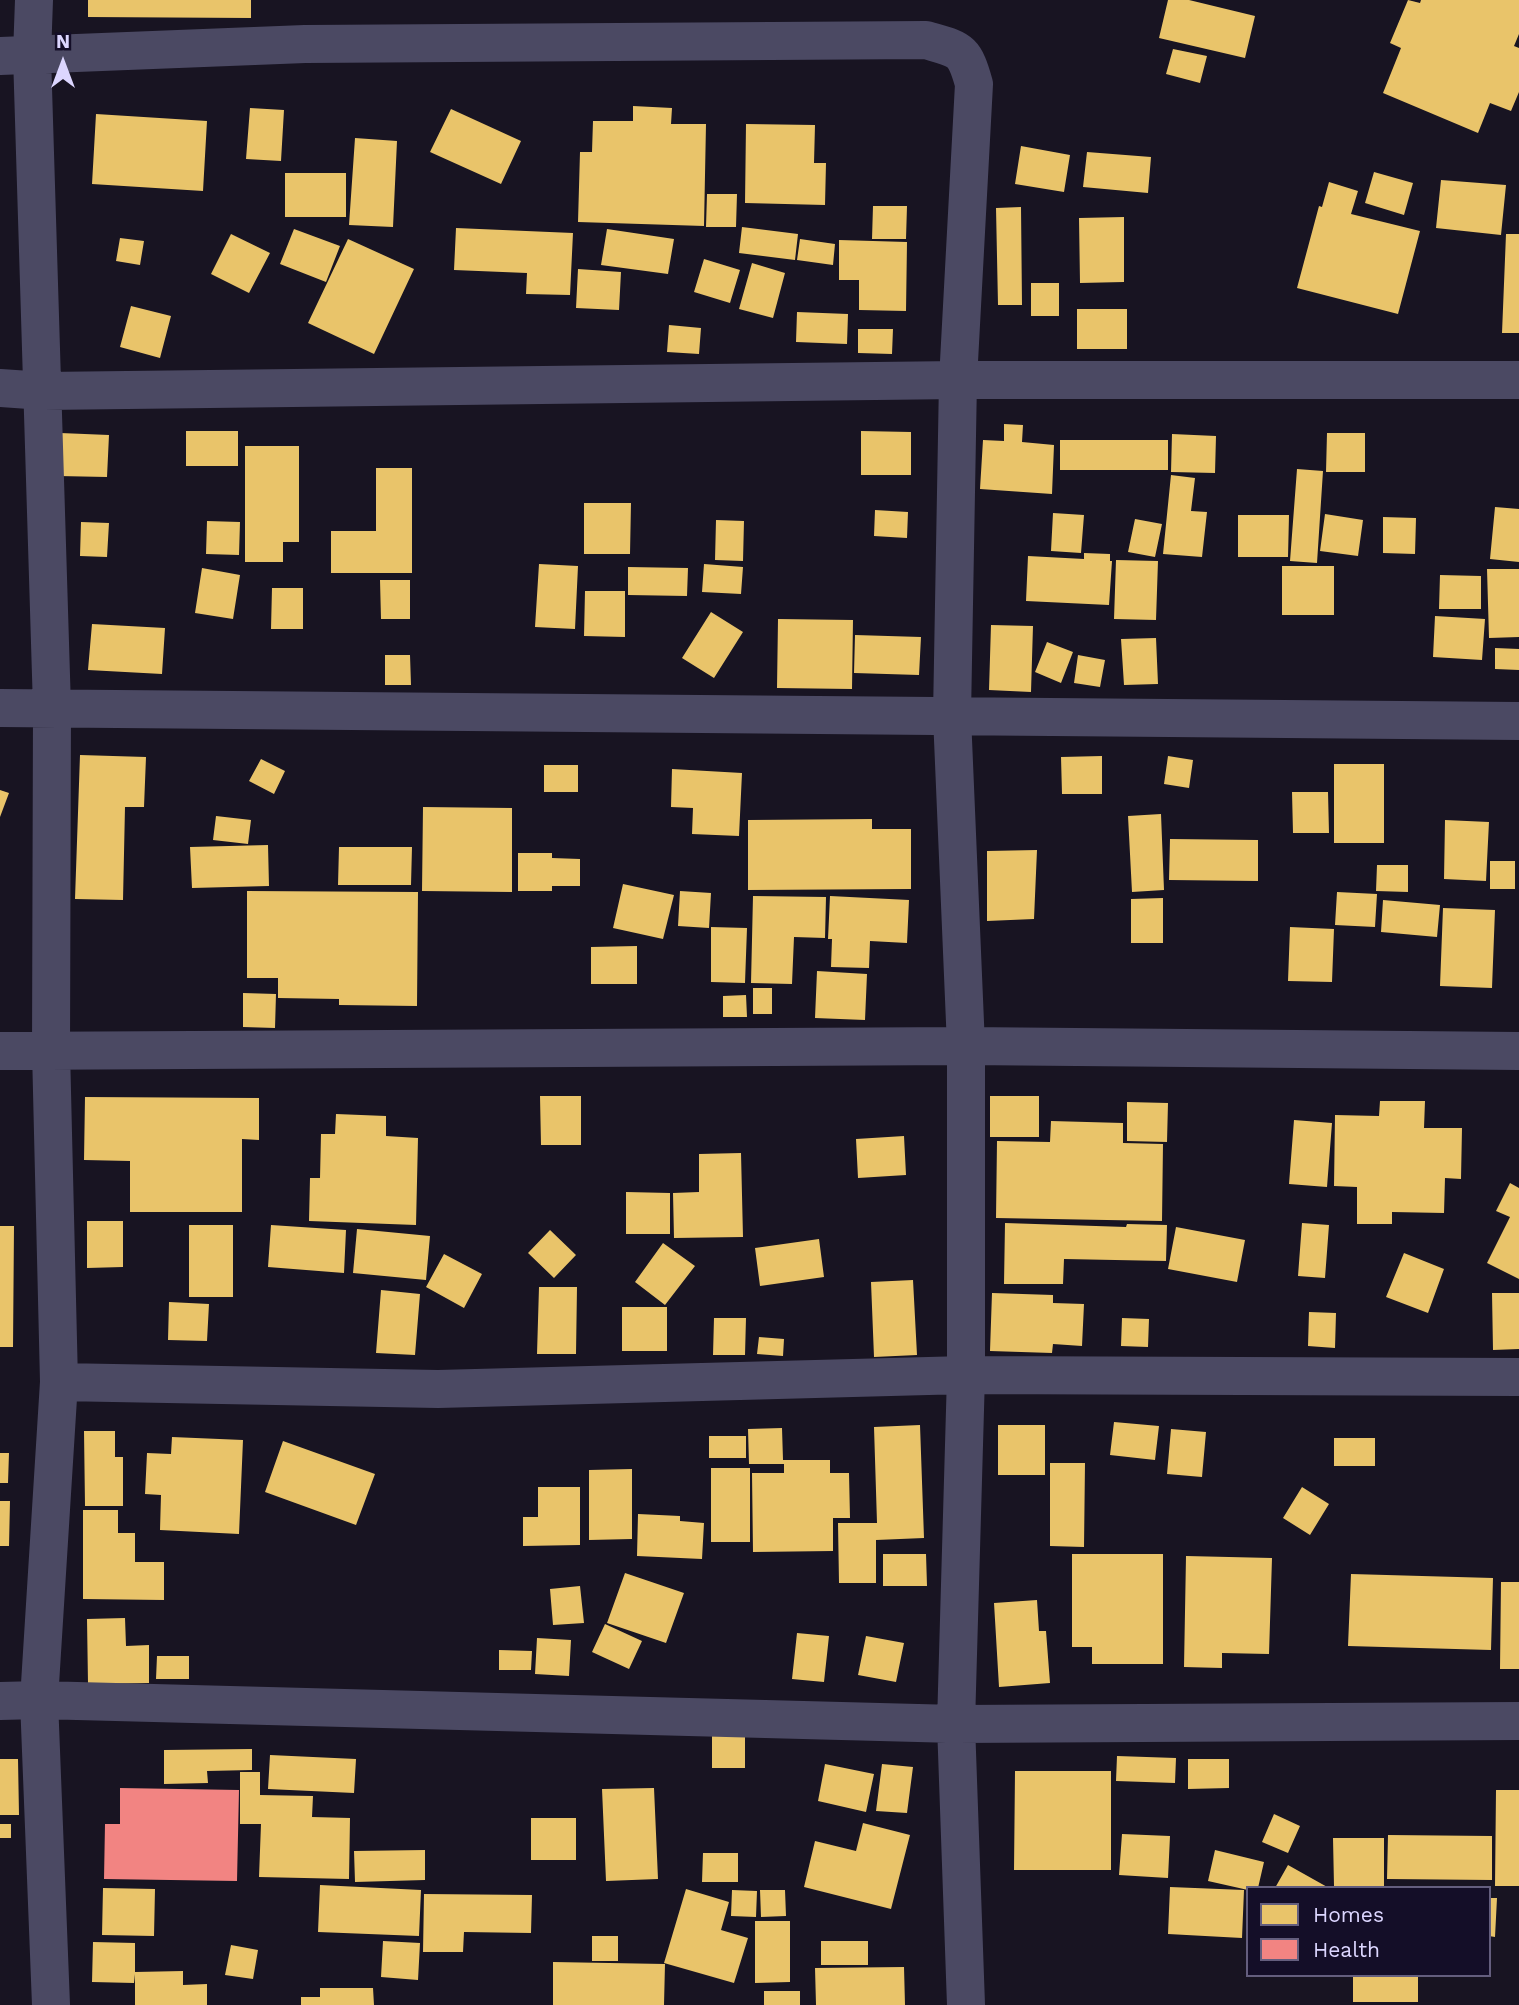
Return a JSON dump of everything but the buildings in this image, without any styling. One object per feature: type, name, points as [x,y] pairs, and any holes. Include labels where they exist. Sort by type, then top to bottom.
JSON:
[{"type":"street","points":[[33,0],[16,55],[44,391],[52,708],[51,1050],[59,1382],[39,1700],[51,2005]]},
{"type":"street","points":[[16,55],[318,44],[926,40],[954,49],[968,60],[974,84],[958,380],[952,716],[966,1046],[966,1375],[956,1724],[966,2005]]},
{"type":"street","points":[[0,388],[44,391],[958,380],[1519,380]]},
{"type":"street","points":[[0,708],[1519,722]]},
{"type":"street","points":[[0,1051],[966,1046],[1519,1051]]},
{"type":"street","points":[[59,1382],[438,1389],[966,1375],[1519,1377]]},
{"type":"street","points":[[0,1701],[956,1724],[1519,1721]]}]
